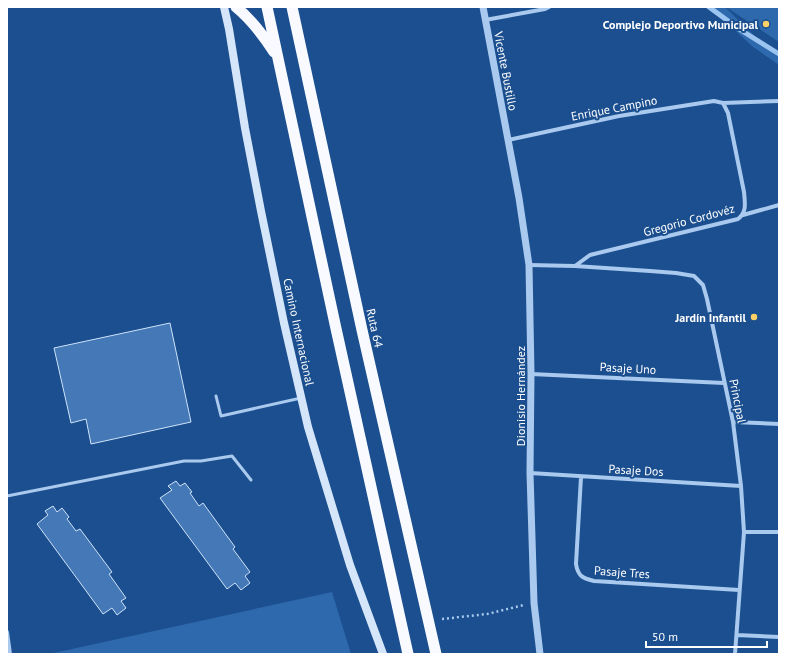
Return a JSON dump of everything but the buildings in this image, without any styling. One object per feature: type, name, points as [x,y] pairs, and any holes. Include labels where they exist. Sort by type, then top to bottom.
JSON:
[{"type":"highway","points":[[236,7],[246,14],[263,35],[278,59]]},
{"type":"highway","points":[[267,7],[408,654]]},
{"type":"highway","name":"Ruta 64","points":[[292,7],[360,322],[436,654]]},
{"type":"highway","points":[[300,7],[306,69]]},
{"type":"main road","name":"Camino Internacional","points":[[224,7],[252,166],[284,323],[308,427],[350,565],[382,654]]},
{"type":"street","name":"Vicente Bustillo","points":[[483,7],[508,140]]},
{"type":"street","points":[[485,20],[549,7]]},
{"type":"street","name":"Enrique Campino","points":[[508,140],[619,116],[714,101],[723,104],[779,102]]},
{"type":"street","name":"Gregorio Cordovéz","points":[[575,266],[590,255],[738,219],[743,215],[745,205],[744,192],[728,113],[723,104]]},
{"type":"street","name":"Dionisio Hernández","points":[[508,140],[520,198],[529,265],[531,374],[530,474],[534,603],[540,654]]},
{"type":"street","points":[[743,215],[779,205]]},
{"type":"street","points":[[529,265],[575,266]]},
{"type":"street","name":"Principal","points":[[575,266],[676,273],[694,276],[703,285],[733,422],[741,486],[744,532],[735,654]]},
{"type":"street","name":"Pasaje Uno","points":[[531,374],[724,383]]},
{"type":"street","points":[[733,422],[779,424]]},
{"type":"street","name":"Pasaje Dos","points":[[530,474],[741,486]]},
{"type":"street","name":"Pasaje Tres","points":[[581,477],[576,564],[577,571],[580,576],[594,581],[739,590]]},
{"type":"street","points":[[744,532],[779,532]]},
{"type":"street","points":[[7,632],[10,654]]},
{"type":"street","points":[[737,635],[779,637]]},
{"type":"lane","points":[[216,396],[221,416],[301,398]]},
{"type":"lane","points":[[7,496],[184,461],[201,461],[232,456],[250,480]]},
{"type":"path","points":[[428,620],[488,614],[534,603]]},
{"type":"shaded area","points":[[710,7],[725,7],[765,46],[779,54],[779,65],[753,47]]},
{"type":"shaded area","name":"Complejo Deportivo Municipal","points":[[726,7],[779,7],[779,42]]},
{"type":"shaded area","points":[[332,592],[351,654],[49,654]]},
{"type":"waterway","points":[[709,7],[739,29],[779,54]]},
{"type":"place","name":"Complejo Deportivo Municipal","points":[[766,24]]},
{"type":"place","name":"Jardín Infantil","points":[[754,317]]}]
